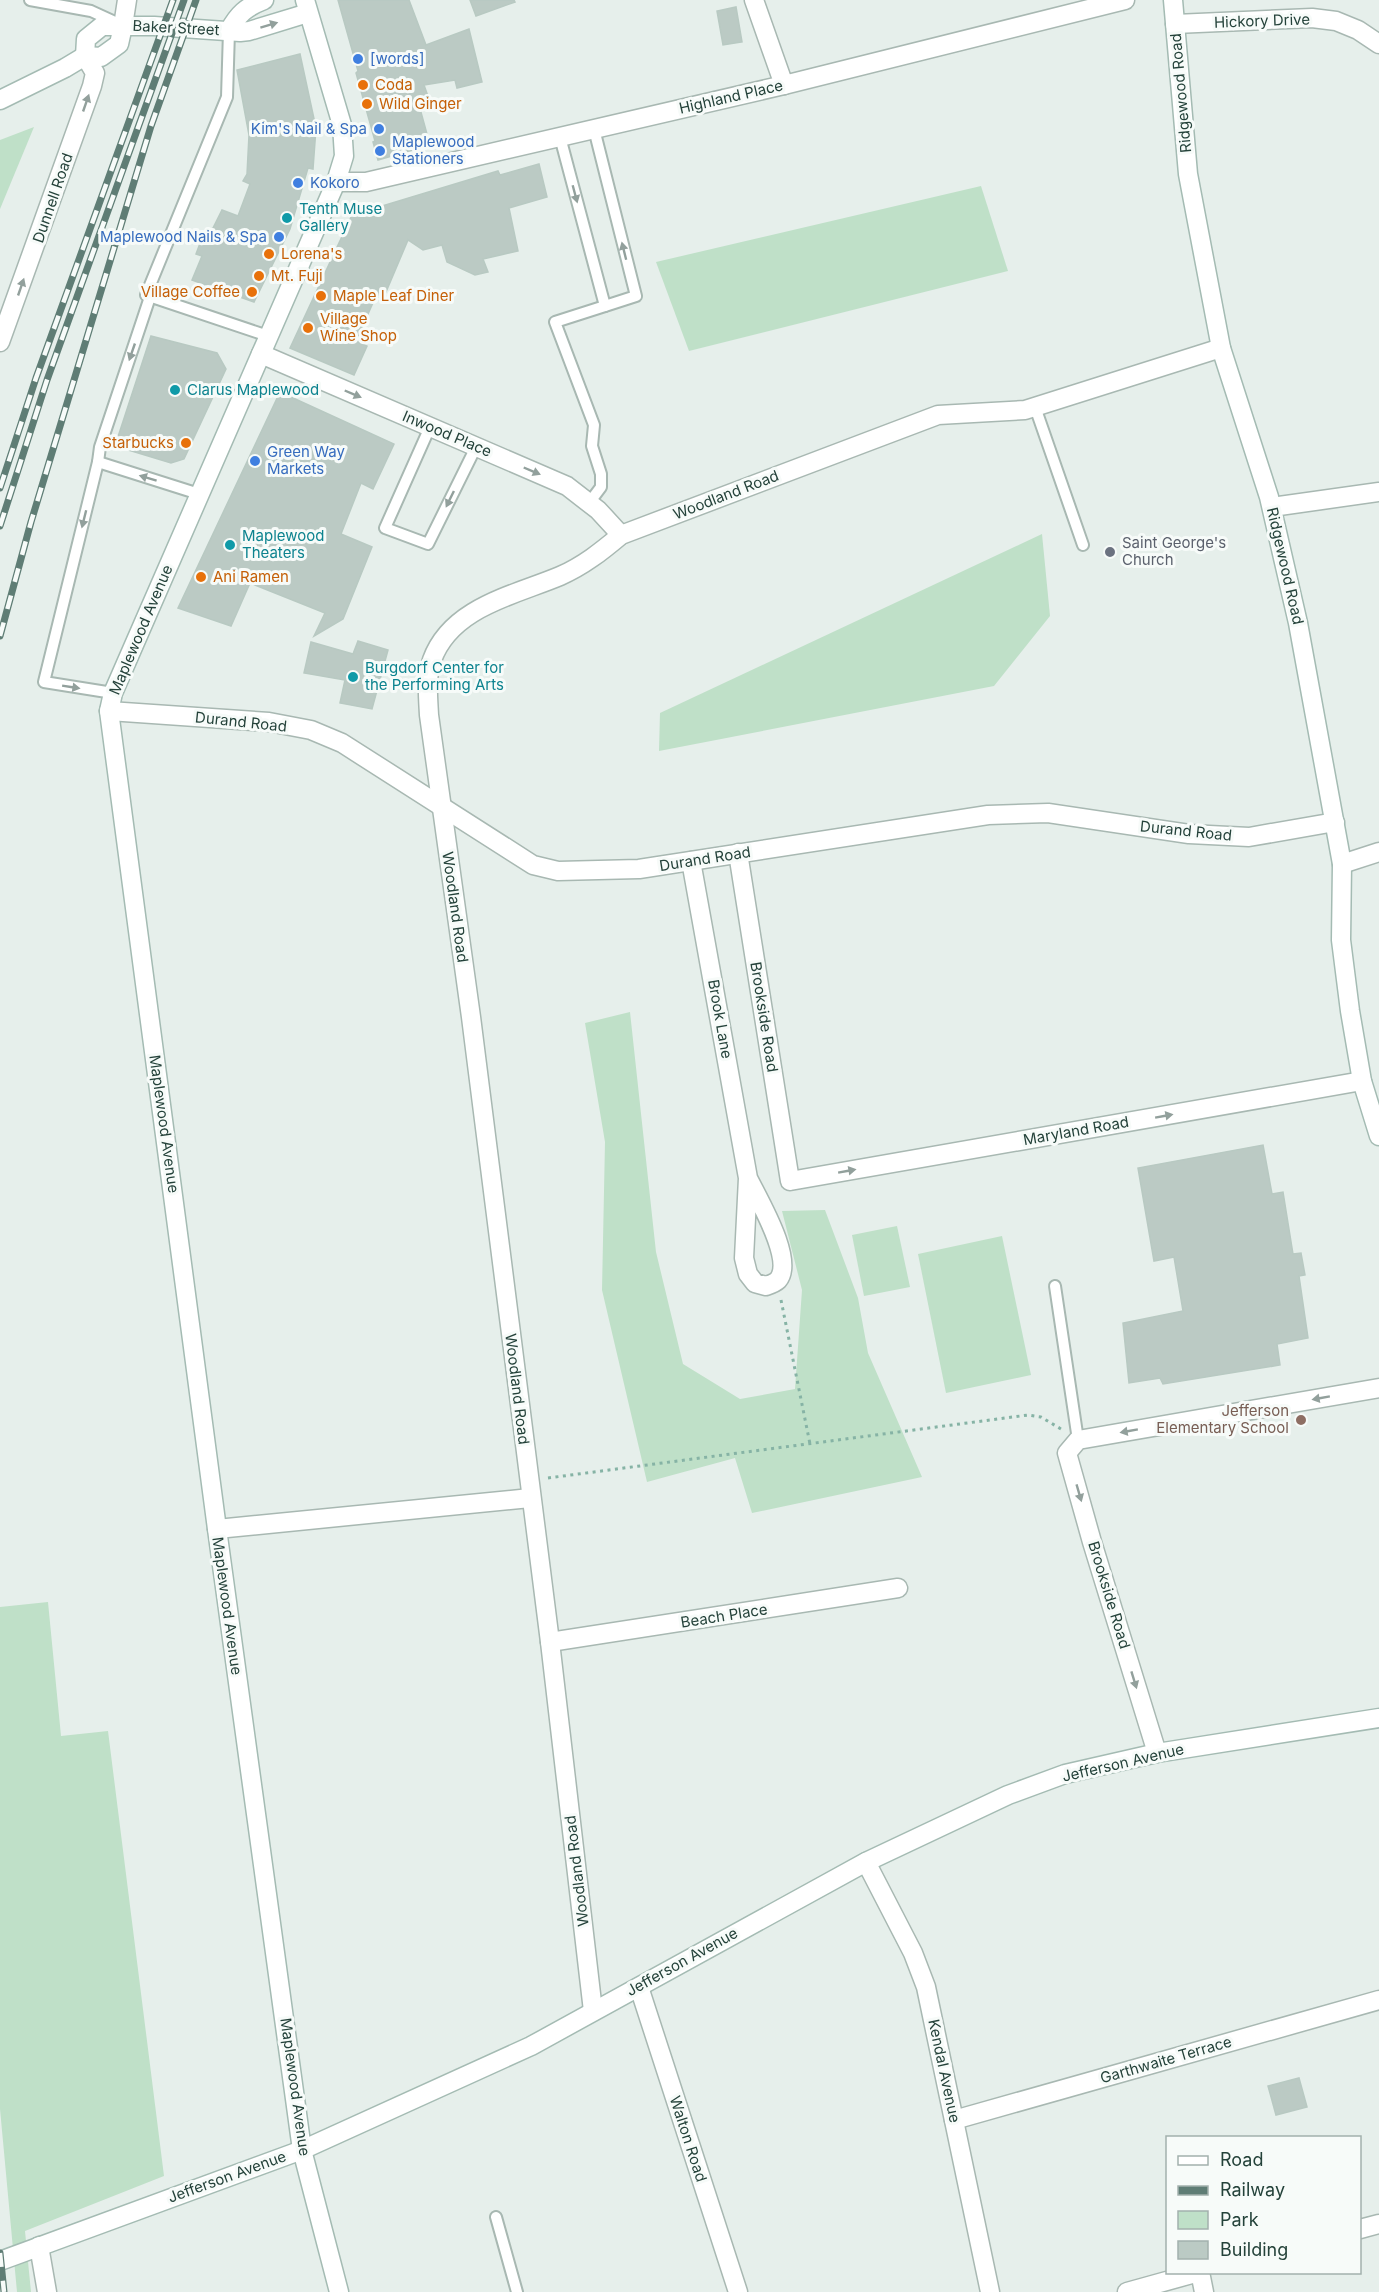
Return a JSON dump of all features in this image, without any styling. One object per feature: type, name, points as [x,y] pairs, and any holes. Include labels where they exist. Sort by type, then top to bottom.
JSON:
[{"type":"street","points":[[123,26],[127,0]]},
{"type":"street","name":"Baker Street","points":[[229,31],[237,15],[249,6],[264,0]]},
{"type":"street","points":[[754,0],[784,85]]},
{"type":"street","name":"Highland Place","points":[[336,182],[366,182],[784,85],[1125,0]]},
{"type":"street","name":"Ridgewood Road","points":[[1173,0],[1188,174],[1221,348],[1272,507],[1298,623],[1342,864],[1341,940],[1350,1011],[1362,1081],[1374,1101],[1379,1136]]},
{"type":"street","name":"Baker Street","points":[[85,56],[86,39],[102,26],[249,31],[307,7]]},
{"type":"street","name":"Maplewood Avenue","points":[[307,7],[342,125],[344,156],[336,182],[199,494],[111,702],[217,1529],[302,2150],[339,2292]]},
{"type":"street","name":"Hickory Drive","points":[[1175,24],[1312,18],[1336,21],[1358,30],[1379,44]]},
{"type":"street","points":[[0,100],[85,56]]},
{"type":"street","name":"Dunnell Road","points":[[0,342],[92,86],[95,73],[85,56]]},
{"type":"street","name":"Woodland Road","points":[[593,2011],[550,1642],[471,1017],[429,715],[427,691],[433,657],[454,626],[483,607],[581,566],[621,535],[938,415],[1025,410],[1221,348]]},
{"type":"street","name":"Inwood Place","points":[[261,354],[567,486],[589,503],[621,535]]},
{"type":"street","points":[[1272,507],[1379,492]]},
{"type":"street","name":"Durand Road","points":[[111,702],[269,722],[310,730],[342,743],[533,865],[558,871],[639,869],[988,815],[1048,813],[1189,834],[1249,837],[1335,822]]},
{"type":"street","points":[[1342,864],[1379,852]]},
{"type":"street","name":"Brookside Road","points":[[738,853],[790,1181]]},
{"type":"street","name":"Brook Lane","points":[[692,861],[748,1178],[744,1258],[748,1274],[755,1283],[765,1286],[777,1281],[783,1269],[780,1246],[748,1178]]},
{"type":"street","name":"Maryland Road","points":[[790,1181],[1362,1081]]},
{"type":"street","points":[[1078,1440],[1379,1388]]},
{"type":"street","name":"Brookside Road","points":[[1078,1440],[1068,1453],[1092,1542],[1157,1753]]},
{"type":"street","points":[[217,1529],[530,1498]]},
{"type":"street","name":"Beach Place","points":[[550,1642],[898,1588]]},
{"type":"street","name":"Jefferson Avenue","points":[[0,2260],[302,2150],[531,2046],[866,1862],[1027,1788],[1065,1774],[1157,1753],[1379,1718]]},
{"type":"street","name":"Kendal Avenue","points":[[866,1862],[913,1953],[926,1987],[990,2292]]},
{"type":"street","name":"Walton Road","points":[[639,1987],[738,2292]]},
{"type":"street","name":"Garthwaite Terrace","points":[[954,2120],[1379,2000]]},
{"type":"street","points":[[1361,2228],[1379,2224]]},
{"type":"street","points":[[39,2246],[47,2292]]},
{"type":"street","points":[[1126,2292],[1193,2274]]},
{"type":"street","points":[[1200,2274],[1204,2292]]},
{"type":"lane","points":[[30,0],[91,11],[123,26]]},
{"type":"lane","points":[[229,31],[227,97],[146,295],[268,336]]},
{"type":"lane","points":[[589,503],[601,486],[601,474],[592,446],[594,425],[555,322],[636,296],[594,129]]},
{"type":"lane","points":[[560,137],[605,306]]},
{"type":"lane","points":[[111,702],[44,682],[100,447],[150,297]]},
{"type":"lane","points":[[1035,407],[1083,545]]},
{"type":"lane","points":[[430,427],[385,528],[428,544],[476,447]]},
{"type":"lane","points":[[98,462],[199,494]]},
{"type":"lane","points":[[1055,1286],[1078,1440]]},
{"type":"lane","points":[[496,2217],[517,2292]]},
{"type":"path","points":[[777,1281],[810,1444]]},
{"type":"path","points":[[543,1479],[1028,1415],[1041,1416],[1078,1440]]},
{"type":"green space","points":[[34,127],[0,209],[0,140]]},
{"type":"green space","points":[[981,186],[1008,271],[689,351],[656,262]]},
{"type":"green space","points":[[1042,534],[1050,616],[994,686],[659,751],[660,713]]},
{"type":"green space","points":[[630,1012],[656,1252],[683,1364],[740,1399],[795,1389],[802,1290],[782,1211],[825,1210],[858,1298],[868,1353],[922,1477],[752,1513],[735,1458],[647,1482],[602,1290],[605,1142],[585,1023]]},
{"type":"green space","points":[[897,1226],[910,1287],[864,1296],[852,1235]]},
{"type":"green space","points":[[1002,1236],[1031,1375],[946,1393],[918,1254]]},
{"type":"green space","points":[[48,1602],[61,1736],[108,1731],[164,2176],[25,2231],[31,2292],[17,2292],[0,2109],[0,1607]]},
{"type":"building","points":[[338,0],[409,0],[426,45],[469,29],[482,82],[457,88],[455,80],[424,85],[430,102],[419,105],[430,145],[378,160],[356,73],[358,71]]},
{"type":"building","points":[[470,0],[514,0],[515,2],[476,16]]},
{"type":"building","points":[[736,7],[742,42],[723,45],[717,11]]},
{"type":"building","points":[[300,54],[316,128],[313,169],[308,168],[290,229],[254,302],[192,280],[202,256],[196,254],[202,238],[207,240],[222,210],[238,216],[250,184],[243,181],[247,174],[249,135],[237,70]]},
{"type":"building","points":[[539,164],[547,197],[509,208],[518,251],[483,259],[488,272],[475,275],[447,262],[442,245],[423,250],[408,240],[383,299],[376,296],[356,341],[367,346],[354,375],[290,348],[352,215],[498,171],[500,175]]},
{"type":"building","name":"Clarus Maplewood","points":[[151,336],[217,353],[226,369],[184,459],[171,463],[115,446]]},
{"type":"building","points":[[280,392],[394,444],[373,489],[361,483],[341,534],[372,547],[343,619],[314,636],[325,613],[250,583],[231,626],[178,608]]},
{"type":"building","name":"Burgdorf Center for the Performing Arts","points":[[358,641],[388,650],[372,709],[340,703],[345,680],[304,673],[311,642],[353,654]]},
{"type":"building","name":"Jefferson Elementary School","points":[[1263,1145],[1272,1194],[1283,1192],[1293,1254],[1301,1253],[1305,1275],[1299,1276],[1308,1338],[1277,1344],[1280,1365],[1163,1384],[1160,1378],[1129,1383],[1123,1323],[1183,1311],[1174,1257],[1154,1261],[1138,1168]]},
{"type":"building","points":[[1299,2078],[1307,2107],[1276,2115],[1268,2086]]},
{"type":"railway","points":[[0,488],[36,378],[173,0]]},
{"type":"railway","points":[[0,526],[47,380],[184,0]]},
{"type":"railway","points":[[0,636],[31,522],[151,126],[196,0]]},
{"type":"railway","points":[[0,2253],[4,2292]]},
{"type":"place","name":"[words]","points":[[358,59]]},
{"type":"place","name":"Coda","points":[[363,85]]},
{"type":"place","name":"Wild Ginger","points":[[367,104]]},
{"type":"place","name":"Kim's Nail & Spa","points":[[379,129]]},
{"type":"place","name":"Maplewood Stationers","points":[[380,151]]},
{"type":"place","name":"Kokoro","points":[[298,183]]},
{"type":"place","name":"Tenth Muse Gallery","points":[[287,218]]},
{"type":"place","name":"Maplewood Nails & Spa","points":[[279,237]]},
{"type":"place","name":"Lorena's","points":[[269,254]]},
{"type":"place","name":"Mt. Fuji","points":[[259,276]]},
{"type":"place","name":"Village Coffee","points":[[252,292]]},
{"type":"place","name":"Maple Leaf Diner","points":[[321,296]]},
{"type":"place","name":"Village Wine Shop","points":[[308,328]]},
{"type":"place","name":"Clarus Maplewood","points":[[175,390]]},
{"type":"place","name":"Starbucks","points":[[186,443]]},
{"type":"place","name":"Green Way Markets","points":[[255,461]]},
{"type":"place","name":"Maplewood Theaters","points":[[230,545]]},
{"type":"place","name":"Saint George's Church","points":[[1110,552]]},
{"type":"place","name":"Ani Ramen","points":[[201,577]]},
{"type":"place","name":"Burgdorf Center for the Performing Arts","points":[[353,677]]},
{"type":"place","name":"Jefferson Elementary School","points":[[1301,1420]]}]
